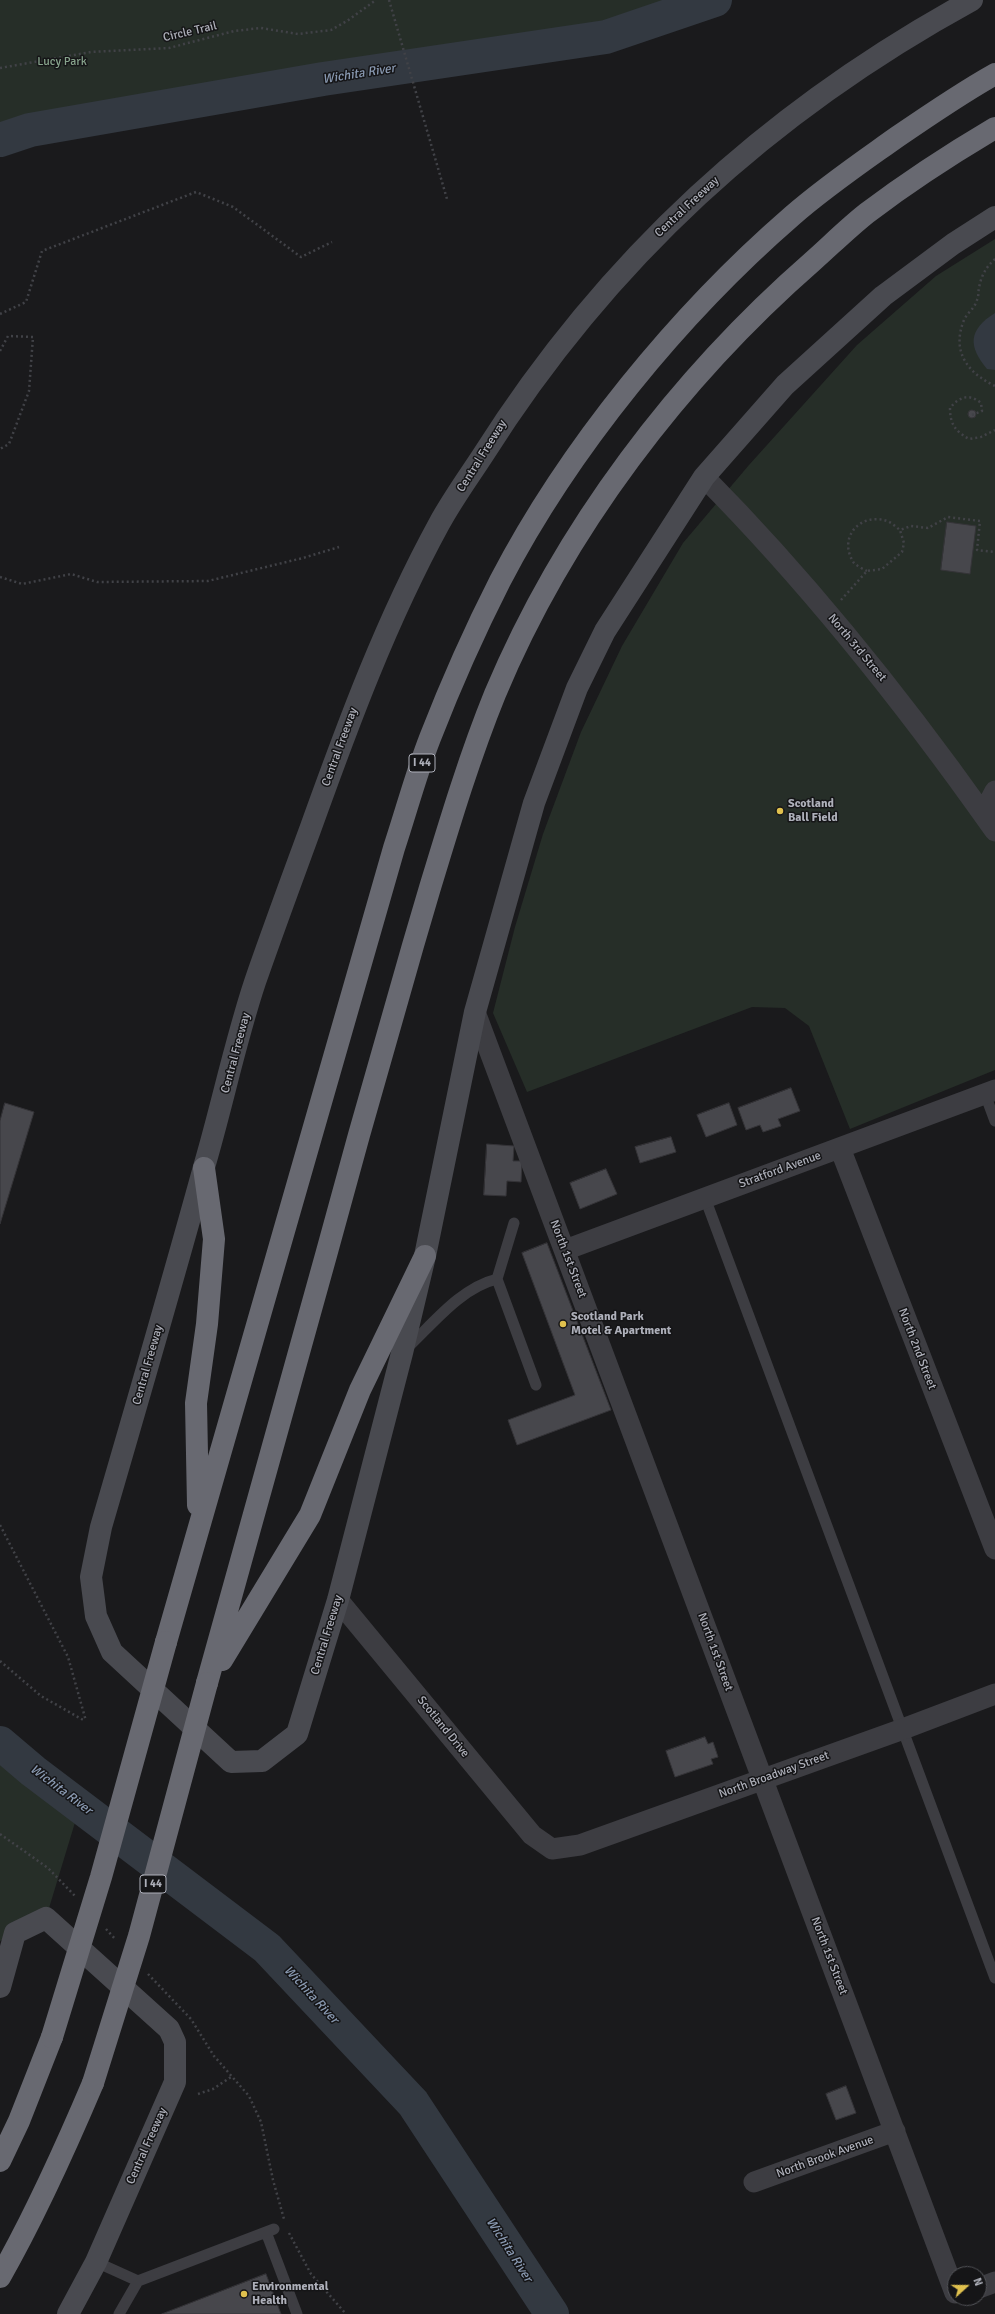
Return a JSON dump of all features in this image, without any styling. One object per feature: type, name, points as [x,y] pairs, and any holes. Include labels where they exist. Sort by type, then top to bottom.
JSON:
[{"type":"highway","name":"I 44","points":[[0,2161],[19,2121],[52,2037],[101,1877],[198,1529],[394,848],[430,740],[469,645],[501,579],[547,499],[602,421],[656,354],[718,287],[792,216],[857,165],[923,119],[995,74]]},
{"type":"highway","name":"I 44","points":[[0,2277],[22,2238],[58,2166],[93,2083],[139,1936],[207,1684],[389,1027],[440,856],[469,765],[496,693],[531,616],[568,552],[628,462],[669,408],[743,326],[865,215],[950,155],[995,128]]},
{"type":"highway","points":[[198,1529],[196,1403],[207,1324],[214,1239],[204,1168]]},
{"type":"highway","points":[[207,1684],[310,1515],[360,1390],[425,1256]]},
{"type":"main road","name":"Central Freeway","points":[[972,0],[920,29],[850,73],[778,126],[703,190],[633,258],[572,330],[517,400],[440,521],[404,592],[356,702],[254,986],[204,1168],[101,1527],[90,1577],[96,1616],[112,1652],[231,1762],[262,1761],[297,1734],[338,1600],[402,1353],[425,1256],[475,1012],[534,803],[577,688],[605,631],[704,477],[785,385],[883,296],[952,244],[995,217]]},
{"type":"main road","name":"Central Freeway","points":[[0,1987],[15,1933],[46,1918],[169,2029],[175,2042],[175,2082],[96,2262],[68,2314]]},
{"type":"street","name":"North 3rd Street","points":[[704,477],[758,531],[861,651],[910,714],[995,831]]},
{"type":"street","points":[[983,814],[995,791]]},
{"type":"street","name":"North 1st Street","points":[[475,1012],[761,1779],[947,2271]]},
{"type":"street","name":"Stratford Avenue","points":[[565,1250],[990,1092]]},
{"type":"street","name":"North 2nd Street","points":[[840,1148],[995,1549]]},
{"type":"street","name":"Scotland Drive","points":[[338,1600],[532,1835],[552,1850]]},
{"type":"street","name":"North Broadway Street","points":[[552,1850],[580,1846],[761,1779],[903,1729],[995,1694]]},
{"type":"street","name":"North Brook Avenue","points":[[754,2182],[895,2131]]},
{"type":"lane","points":[[990,1092],[995,1121]]},
{"type":"lane","points":[[705,1198],[995,1978]]},
{"type":"lane","points":[[514,1223],[497,1280],[536,1385]]},
{"type":"lane","points":[[402,1353],[465,1294],[481,1283],[497,1280]]},
{"type":"lane","points":[[119,2314],[138,2281],[270,2231],[297,2314]]},
{"type":"lane","points":[[96,2262],[138,2281]]},
{"type":"path","name":"Circle Trail","points":[[0,68],[91,52],[169,48],[241,30],[261,28],[298,34],[331,30],[347,21],[376,0]]},
{"type":"path","points":[[389,0],[447,199]]},
{"type":"path","points":[[0,314],[26,302],[42,251],[196,192],[233,207],[301,256],[332,242]]},
{"type":"path","points":[[995,259],[981,277],[978,299],[964,319],[960,333],[960,346],[965,362],[979,378],[995,386]]},
{"type":"path","points":[[0,351],[8,336],[33,338],[29,391],[9,444],[0,449]]},
{"type":"path","points":[[972,415],[982,411],[981,403],[974,397],[967,396],[955,401],[950,408],[950,420],[956,432],[968,439],[981,437],[995,430]]},
{"type":"path","points":[[900,530],[911,526],[928,528],[948,517],[980,522],[977,550],[995,552]]},
{"type":"path","points":[[827,612],[848,594],[867,572],[882,569],[902,552],[904,543],[900,530],[887,521],[862,522],[854,527],[848,536],[850,552],[854,563],[867,572]]},
{"type":"path","points":[[0,577],[22,584],[71,574],[97,582],[208,580],[303,558],[339,546]]},
{"type":"path","points":[[0,1525],[68,1657],[86,1721],[41,1696],[0,1661]]},
{"type":"path","points":[[198,2094],[213,2089],[231,2077]]},
{"type":"green space","name":"Lucy Park","points":[[0,0],[715,0],[606,37],[323,79],[30,130],[0,140]]},
{"type":"green space","points":[[995,239],[995,1070],[850,1129],[809,1026],[785,1008],[752,1007],[527,1092],[493,1013],[515,927],[543,834],[581,732],[622,646],[683,543],[749,465],[857,345],[936,276]]},
{"type":"green space","points":[[0,1743],[80,1806],[46,1918],[0,1941]]},
{"type":"shaded area","points":[[995,313],[995,370],[987,369],[981,361],[976,353],[974,339],[980,326],[986,319]]},
{"type":"building","points":[[970,410],[974,410],[976,414],[974,418],[970,418],[968,416],[968,412]]},
{"type":"building","points":[[947,522],[976,526],[970,574],[941,570]]},
{"type":"building","points":[[791,1088],[800,1111],[778,1119],[781,1126],[763,1132],[760,1125],[746,1130],[738,1108]]},
{"type":"building","points":[[5,1103],[34,1112],[0,1224],[0,1121]]},
{"type":"building","points":[[729,1103],[737,1125],[706,1137],[697,1115]]},
{"type":"building","points":[[671,1137],[676,1152],[640,1163],[635,1147]]},
{"type":"building","points":[[487,1144],[514,1146],[513,1161],[522,1161],[521,1182],[507,1181],[506,1196],[484,1195]]},
{"type":"building","points":[[606,1169],[617,1194],[580,1209],[570,1183]]},
{"type":"building","name":"Scotland Park Motel & Apartment","points":[[547,1243],[611,1410],[517,1445],[508,1420],[575,1395],[522,1253]]},
{"type":"building","points":[[705,1737],[708,1744],[713,1742],[718,1757],[711,1759],[713,1764],[675,1777],[666,1751]]},
{"type":"building","points":[[846,2086],[856,2113],[836,2120],[826,2094]]},
{"type":"building","name":"Environmental Health","points":[[266,2274],[281,2314],[162,2314]]},
{"type":"waterway","name":"Wichita River","points":[[0,140],[30,130],[323,79],[606,37],[715,0]]},
{"type":"waterway","name":"Wichita River","points":[[0,1743],[33,1771],[267,1948],[413,2103],[552,2314]]},
{"type":"place","name":"Scotland Ball Field","points":[[780,811]]},
{"type":"place","name":"Scotland Park Motel & Apartment","points":[[563,1324]]},
{"type":"place","name":"Environmental Health","points":[[244,2294]]}]
